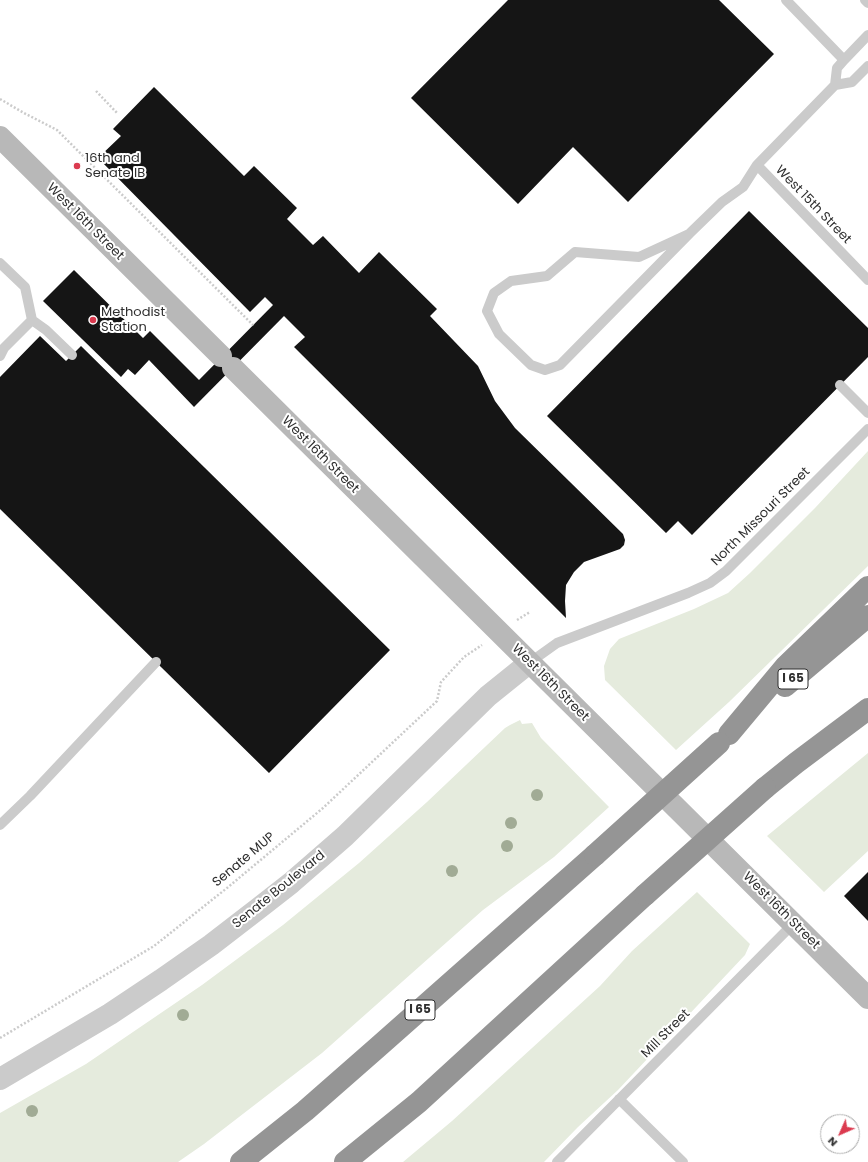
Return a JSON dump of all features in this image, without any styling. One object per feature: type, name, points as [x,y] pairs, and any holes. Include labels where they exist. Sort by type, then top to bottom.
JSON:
[{"type":"highway","points":[[724,738],[785,667],[868,587]]},
{"type":"highway","name":"I 65","points":[[241,1162],[304,1111],[372,1052],[595,855],[724,738],[868,616]]},
{"type":"highway","points":[[796,763],[868,697]]},
{"type":"highway","points":[[345,1162],[419,1102],[645,895],[765,788],[868,709]]},
{"type":"main road","name":"West 16th Street","points":[[0,137],[868,998]]},
{"type":"street","name":"Senate Boulevard","points":[[0,1079],[110,1014],[205,949],[291,883],[345,836],[488,696],[529,663]]},
{"type":"lane","points":[[786,0],[844,60]]},
{"type":"lane","points":[[865,0],[868,3]]},
{"type":"lane","points":[[835,85],[837,68],[868,35]]},
{"type":"lane","points":[[689,234],[639,257],[575,252],[547,276],[511,281],[494,293],[487,311],[499,334],[531,366],[545,370],[560,365],[689,234],[722,202],[743,187],[757,165],[835,85],[852,82],[868,66]]},
{"type":"lane","name":"West 15th Street","points":[[757,165],[868,280]]},
{"type":"lane","points":[[0,263],[25,287],[32,320],[46,330],[72,355]]},
{"type":"lane","points":[[1,350],[32,320]]},
{"type":"lane","points":[[840,385],[868,413]]},
{"type":"lane","name":"North Missouri Street","points":[[529,663],[557,643],[688,593],[710,583],[726,571],[868,429]]},
{"type":"lane","points":[[0,825],[30,796],[156,662]]},
{"type":"lane","name":"Mill Street","points":[[557,1162],[793,924]]},
{"type":"lane","points":[[619,1099],[683,1162]]},
{"type":"path","points":[[96,91],[118,114]]},
{"type":"path","points":[[0,99],[57,130],[254,326]]},
{"type":"path","name":"Senate MUP","points":[[0,1038],[154,946],[227,888],[323,808],[437,701],[441,682],[464,657]]},
{"type":"shaded area","points":[[868,451],[868,566],[729,702],[676,750],[605,680],[604,666],[610,649],[619,639],[694,609],[728,593],[815,508]]},
{"type":"shaded area","points":[[520,720],[522,724],[532,723],[541,738],[609,807],[554,857],[483,910],[322,1053],[204,1144],[178,1162],[0,1162],[0,1113],[86,1064],[202,985],[283,925],[359,863],[427,802],[505,728]]},
{"type":"shaded area","points":[[868,753],[868,851],[824,892],[767,836]]},
{"type":"shaded area","points":[[697,892],[750,944],[745,955],[618,1090],[578,1127],[544,1162],[403,1162],[452,1121],[600,986],[632,951]]},
{"type":"building","points":[[508,0],[719,0],[774,54],[628,202],[573,147],[518,204],[411,98]]},
{"type":"building","points":[[154,87],[244,176],[254,166],[297,208],[287,219],[313,245],[323,236],[359,273],[379,252],[437,309],[430,316],[478,366],[495,401],[515,428],[623,534],[625,540],[624,545],[620,549],[584,562],[574,572],[566,585],[566,618],[294,347],[305,337],[284,316],[194,407],[149,360],[135,375],[128,369],[121,377],[43,301],[74,270],[143,338],[150,331],[199,380],[273,305],[265,297],[250,312],[98,158],[121,136],[113,129]]},
{"type":"building","points":[[749,211],[868,328],[868,357],[692,535],[678,521],[666,533],[547,416]]},
{"type":"building","points":[[40,336],[66,361],[81,346],[390,650],[269,773],[0,509],[0,377]]},
{"type":"building","points":[[868,872],[868,921],[844,896]]},
{"type":"place","name":"16th and Senate IB","points":[[77,166]]},
{"type":"place","name":"Methodist Station","points":[[93,320]]}]
